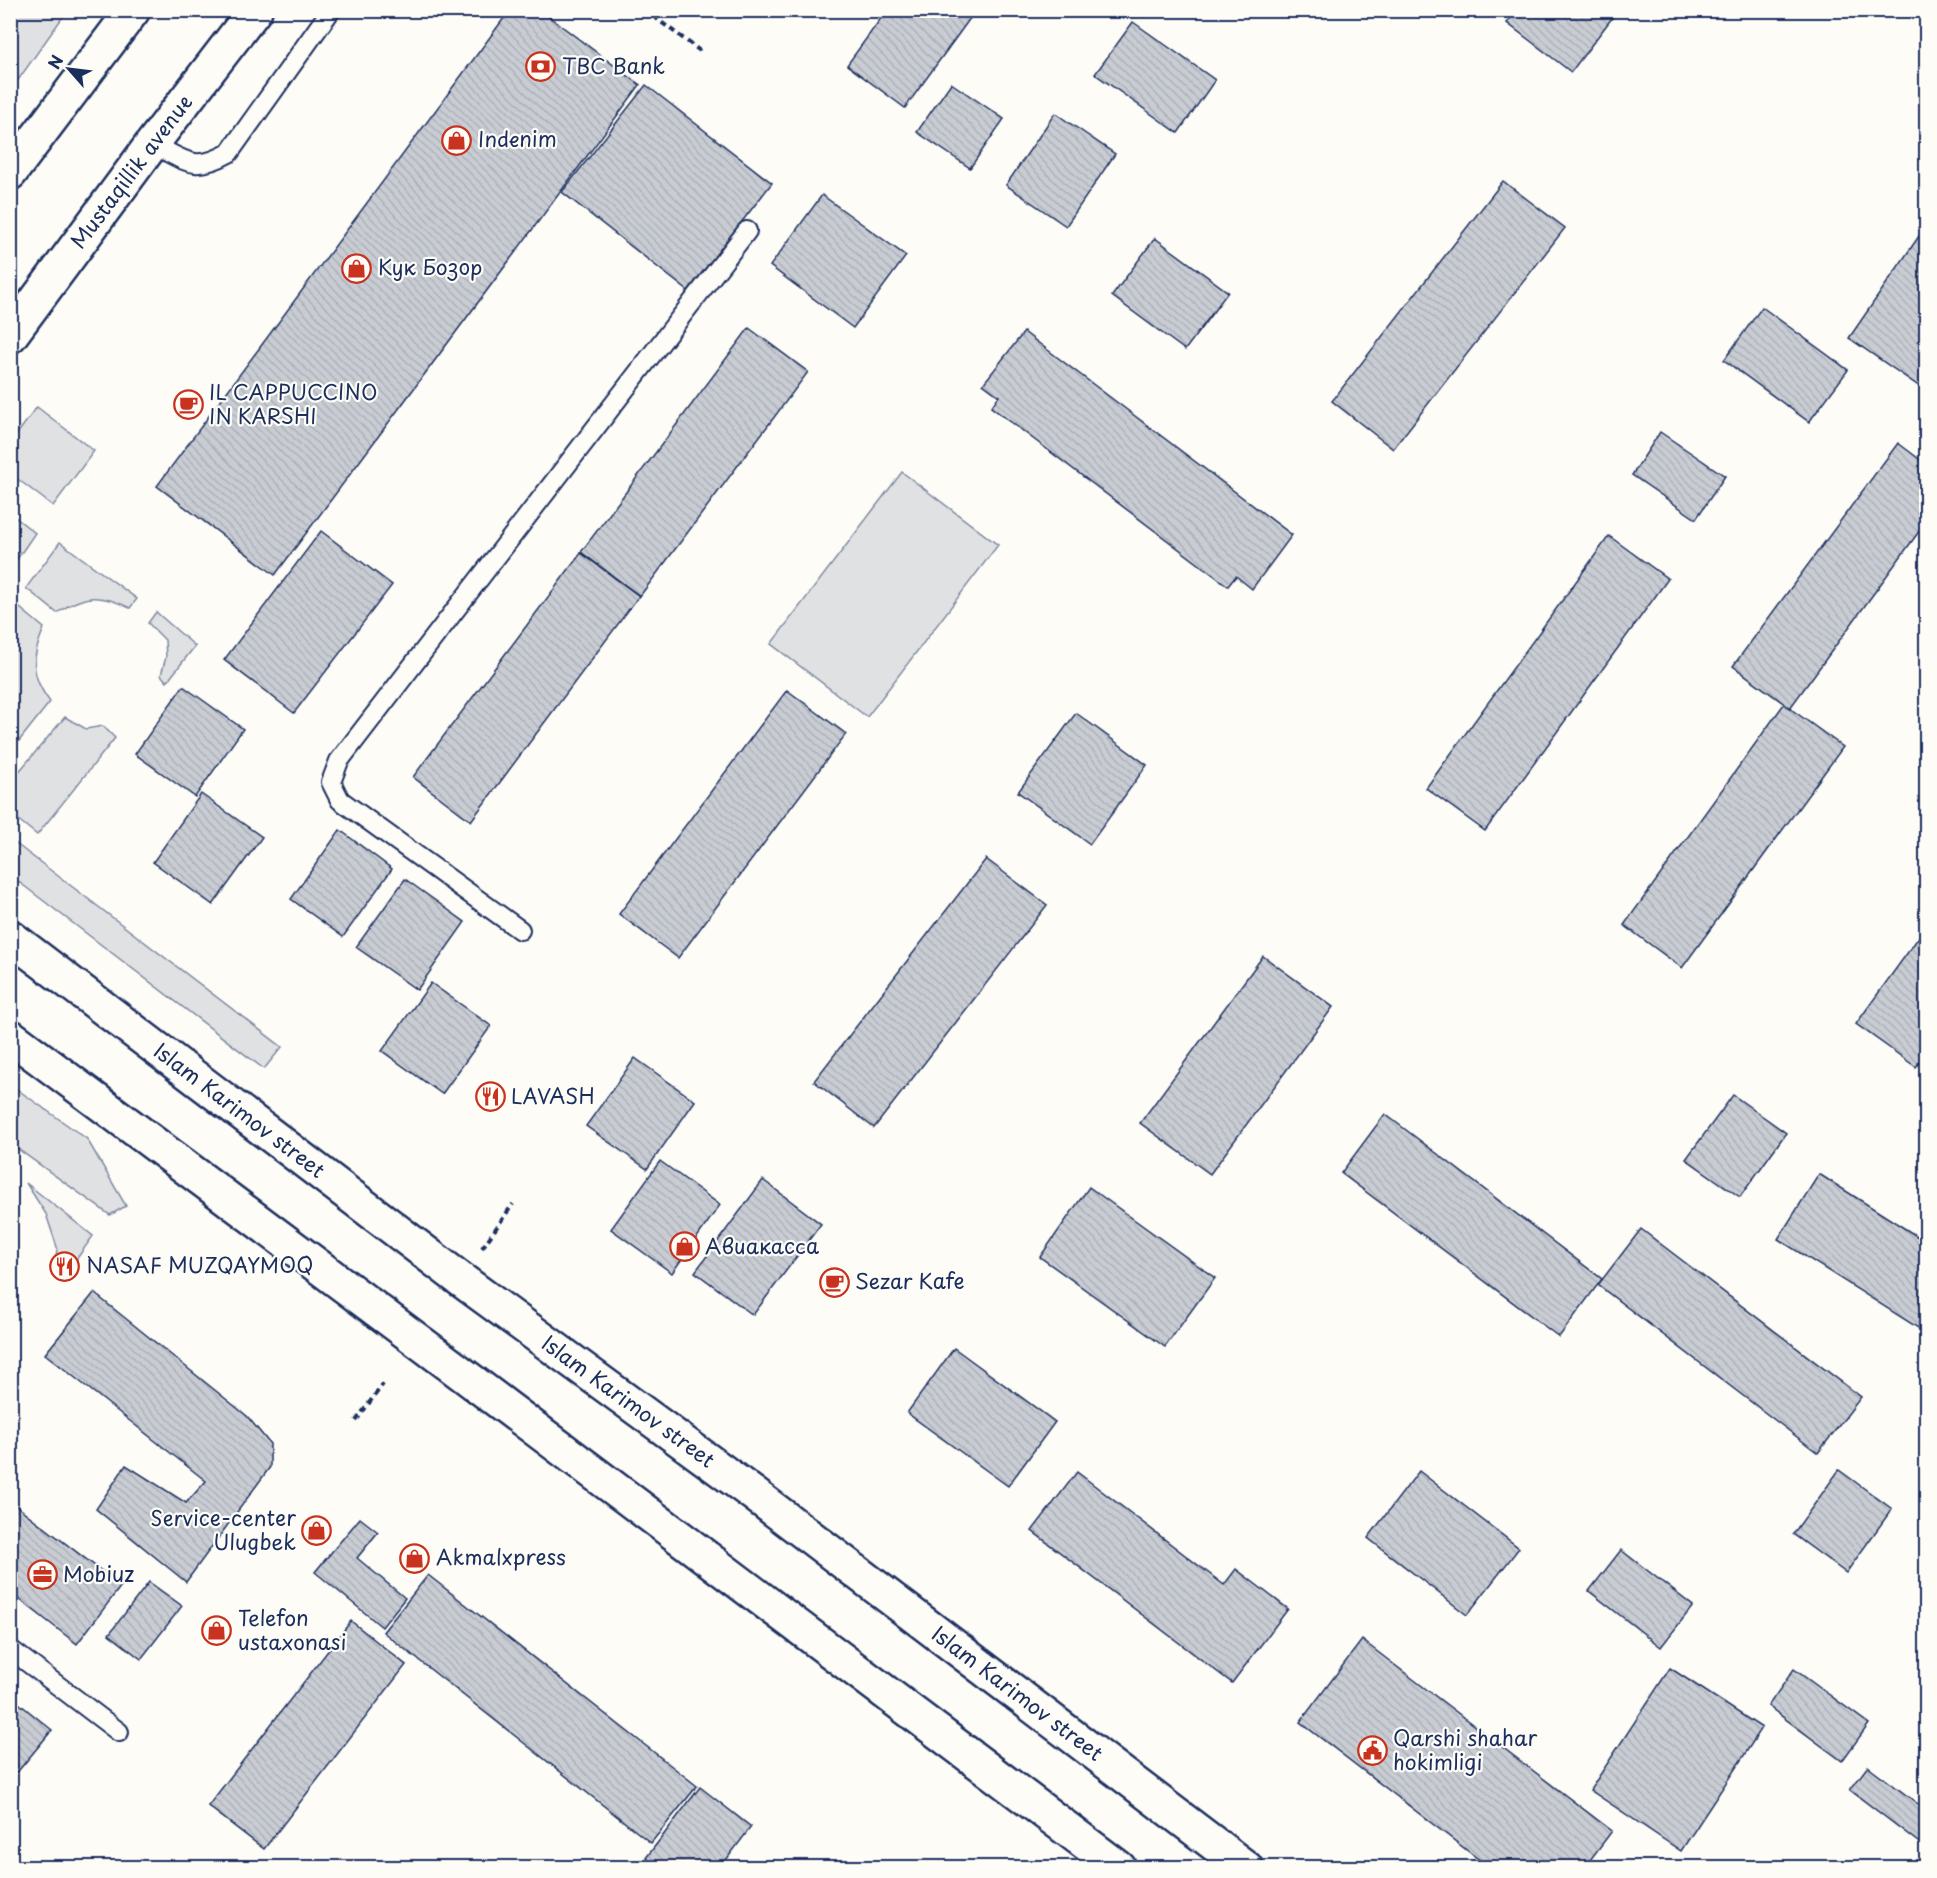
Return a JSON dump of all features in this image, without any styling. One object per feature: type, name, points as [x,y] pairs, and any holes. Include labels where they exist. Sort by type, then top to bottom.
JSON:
[{"type":"main road","points":[[10,173],[133,10]]},
{"type":"main road","name":"Mustaqillik avenue","points":[[10,336],[152,144],[255,10]]},
{"type":"main road","name":"Islam Karimov street","points":[[10,937],[460,1278],[755,1495],[1246,1868]]},
{"type":"main road","points":[[10,1036],[856,1668],[1119,1868]]},
{"type":"lane","points":[[152,144],[193,164],[212,162],[229,153],[331,10]]},
{"type":"lane","points":[[520,930],[340,800],[331,782],[339,761],[747,231]]},
{"type":"lane","points":[[10,1649],[119,1732]]},
{"type":"path","points":[[645,10],[700,51]]},
{"type":"path","points":[[482,1248],[513,1204]]},
{"type":"path","points":[[356,1421],[383,1384]]},
{"type":"shaded area","points":[[10,11],[67,11],[11,90]]},
{"type":"shaded area","points":[[37,407],[94,451],[53,506],[11,474],[11,442]]},
{"type":"shaded area","points":[[902,472],[998,545],[867,717],[771,644]]},
{"type":"shaded area","points":[[11,514],[35,533],[11,568]]},
{"type":"shaded area","points":[[60,542],[137,599],[130,608],[110,600],[92,598],[76,602],[57,613],[26,588]]},
{"type":"shaded area","points":[[14,603],[44,628],[37,649],[35,667],[39,684],[50,702],[11,751],[10,607]]},
{"type":"shaded area","points":[[156,612],[195,646],[167,682],[161,675],[166,657],[165,640],[148,623]]},
{"type":"shaded area","points":[[65,717],[86,729],[103,726],[115,738],[37,835],[11,814],[11,781]]},
{"type":"shaded area","points":[[11,840],[282,1047],[264,1069],[11,876]]},
{"type":"shaded area","points":[[11,1085],[87,1139],[126,1206],[110,1215],[11,1144]]},
{"type":"shaded area","points":[[26,1183],[93,1236],[63,1278],[55,1275],[57,1247],[46,1214]]},
{"type":"building","points":[[510,10],[540,10],[640,85],[275,575],[157,486]]},
{"type":"building","points":[[887,10],[976,10],[905,108],[847,65]]},
{"type":"building","points":[[1517,10],[1618,10],[1571,72],[1507,23]]},
{"type":"building","points":[[1133,22],[1215,80],[1178,133],[1095,74]]},
{"type":"building","points":[[951,83],[1004,119],[970,168],[917,132]]},
{"type":"building","points":[[646,85],[772,183],[688,291],[562,192]]},
{"type":"building","points":[[1055,113],[1115,154],[1066,226],[1006,185]]},
{"type":"building","points":[[1503,181],[1565,228],[1393,449],[1332,401]]},
{"type":"building","points":[[822,195],[906,256],[853,328],[770,266]]},
{"type":"building","points":[[1926,226],[1926,391],[1849,338]]},
{"type":"building","points":[[1155,238],[1228,292],[1185,350],[1112,296]]},
{"type":"building","points":[[1762,307],[1848,370],[1809,422],[1724,360]]},
{"type":"building","points":[[749,328],[808,372],[640,596],[581,552]]},
{"type":"building","points":[[1024,332],[1292,535],[1252,589],[1236,576],[1228,586],[991,407],[999,396],[983,384]]},
{"type":"building","points":[[1660,432],[1725,476],[1696,519],[1632,475]]},
{"type":"building","points":[[1898,443],[1926,464],[1926,522],[1790,708],[1733,666]]},
{"type":"building","points":[[321,531],[392,585],[294,713],[224,660]]},
{"type":"building","points":[[1609,536],[1668,579],[1485,831],[1426,788]]},
{"type":"building","points":[[581,553],[639,596],[471,821],[413,777]]},
{"type":"building","points":[[183,686],[243,729],[195,797],[135,754]]},
{"type":"building","points":[[787,690],[846,734],[678,958],[619,914]]},
{"type":"building","points":[[1784,704],[1843,747],[1682,968],[1624,925]]},
{"type":"building","points":[[1076,713],[1147,765],[1090,844],[1018,792]]},
{"type":"building","points":[[201,794],[262,837],[213,905],[153,862]]},
{"type":"building","points":[[340,830],[392,869],[343,937],[291,899]]},
{"type":"building","points":[[986,859],[1047,905],[874,1128],[814,1081]]},
{"type":"building","points":[[405,879],[465,922],[417,990],[356,947]]},
{"type":"building","points":[[1926,927],[1926,1052],[1916,1067],[1856,1024]]},
{"type":"building","points":[[1263,956],[1333,1007],[1210,1174],[1140,1123]]},
{"type":"building","points":[[431,983],[491,1026],[442,1094],[382,1051]]},
{"type":"building","points":[[635,1058],[695,1101],[647,1169],[586,1126]]},
{"type":"building","points":[[1733,1095],[1786,1133],[1740,1197],[1686,1159]]},
{"type":"building","points":[[1385,1114],[1602,1279],[1559,1337],[1341,1173]]},
{"type":"building","points":[[660,1161],[720,1205],[672,1273],[611,1229]]},
{"type":"building","points":[[1819,1174],[1926,1242],[1926,1333],[1778,1239]]},
{"type":"building","points":[[763,1180],[821,1224],[753,1315],[695,1272]]},
{"type":"building","points":[[1089,1187],[1215,1278],[1165,1347],[1040,1257]]},
{"type":"building","points":[[1641,1229],[1861,1397],[1818,1453],[1598,1285]]},
{"type":"building","points":[[94,1293],[247,1416],[270,1444],[270,1467],[186,1582],[96,1509],[126,1465],[186,1503],[206,1481],[45,1354]]},
{"type":"building","points":[[954,1348],[1055,1422],[1008,1486],[907,1413]]},
{"type":"building","points":[[1839,1470],[1892,1509],[1846,1573],[1793,1534]]},
{"type":"building","points":[[1419,1471],[1519,1548],[1467,1615],[1368,1538]]},
{"type":"building","points":[[1077,1472],[1224,1585],[1236,1569],[1288,1609],[1232,1683],[1032,1531]]},
{"type":"building","points":[[10,1501],[121,1586],[77,1644],[10,1592]]},
{"type":"building","points":[[360,1518],[378,1532],[357,1558],[405,1598],[382,1627],[315,1572]]},
{"type":"building","points":[[1621,1550],[1693,1606],[1661,1647],[1589,1591]]},
{"type":"building","points":[[428,1575],[697,1786],[651,1843],[383,1632]]},
{"type":"building","points":[[149,1582],[182,1606],[141,1659],[109,1634]]},
{"type":"building","points":[[351,1621],[406,1665],[264,1849],[208,1806]]},
{"type":"building","points":[[1362,1640],[1612,1831],[1584,1868],[1490,1868],[1300,1722]]},
{"type":"building","points":[[1670,1668],[1762,1728],[1681,1851],[1590,1790]]},
{"type":"building","points":[[1794,1669],[1869,1724],[1842,1761],[1768,1706]]},
{"type":"building","points":[[10,1696],[52,1730],[10,1781]]},
{"type":"building","points":[[1868,1766],[1926,1810],[1926,1848],[1850,1790]]},
{"type":"building","points":[[700,1787],[751,1827],[720,1868],[658,1868],[646,1858]]},
{"type":"building","points":[[774,1860],[785,1868],[768,1868]]},
{"type":"place","name":"TBC Bank","points":[[541,67]]},
{"type":"place","name":"Indenim","points":[[457,140]]},
{"type":"place","name":"Кук Бозор","points":[[357,268]]},
{"type":"place","name":"IL CAPPUCCINO IN KARSHI","points":[[188,405]]},
{"type":"place","name":"LAVASH","points":[[490,1097]]},
{"type":"place","name":"Авиакасса","points":[[684,1247]]},
{"type":"place","name":"NASAF MUZQAYMOQ","points":[[65,1266]]},
{"type":"place","name":"Sezar Kafe","points":[[834,1282]]},
{"type":"place","name":"Service-center Ulugbek","points":[[317,1531]]},
{"type":"place","name":"Akmalxpress","points":[[415,1558]]},
{"type":"place","name":"Mobiuz","points":[[42,1575]]},
{"type":"place","name":"Telefon ustaxonasi","points":[[217,1631]]},
{"type":"place","name":"Qarshi shahar hokimligi","points":[[1372,1751]]}]
